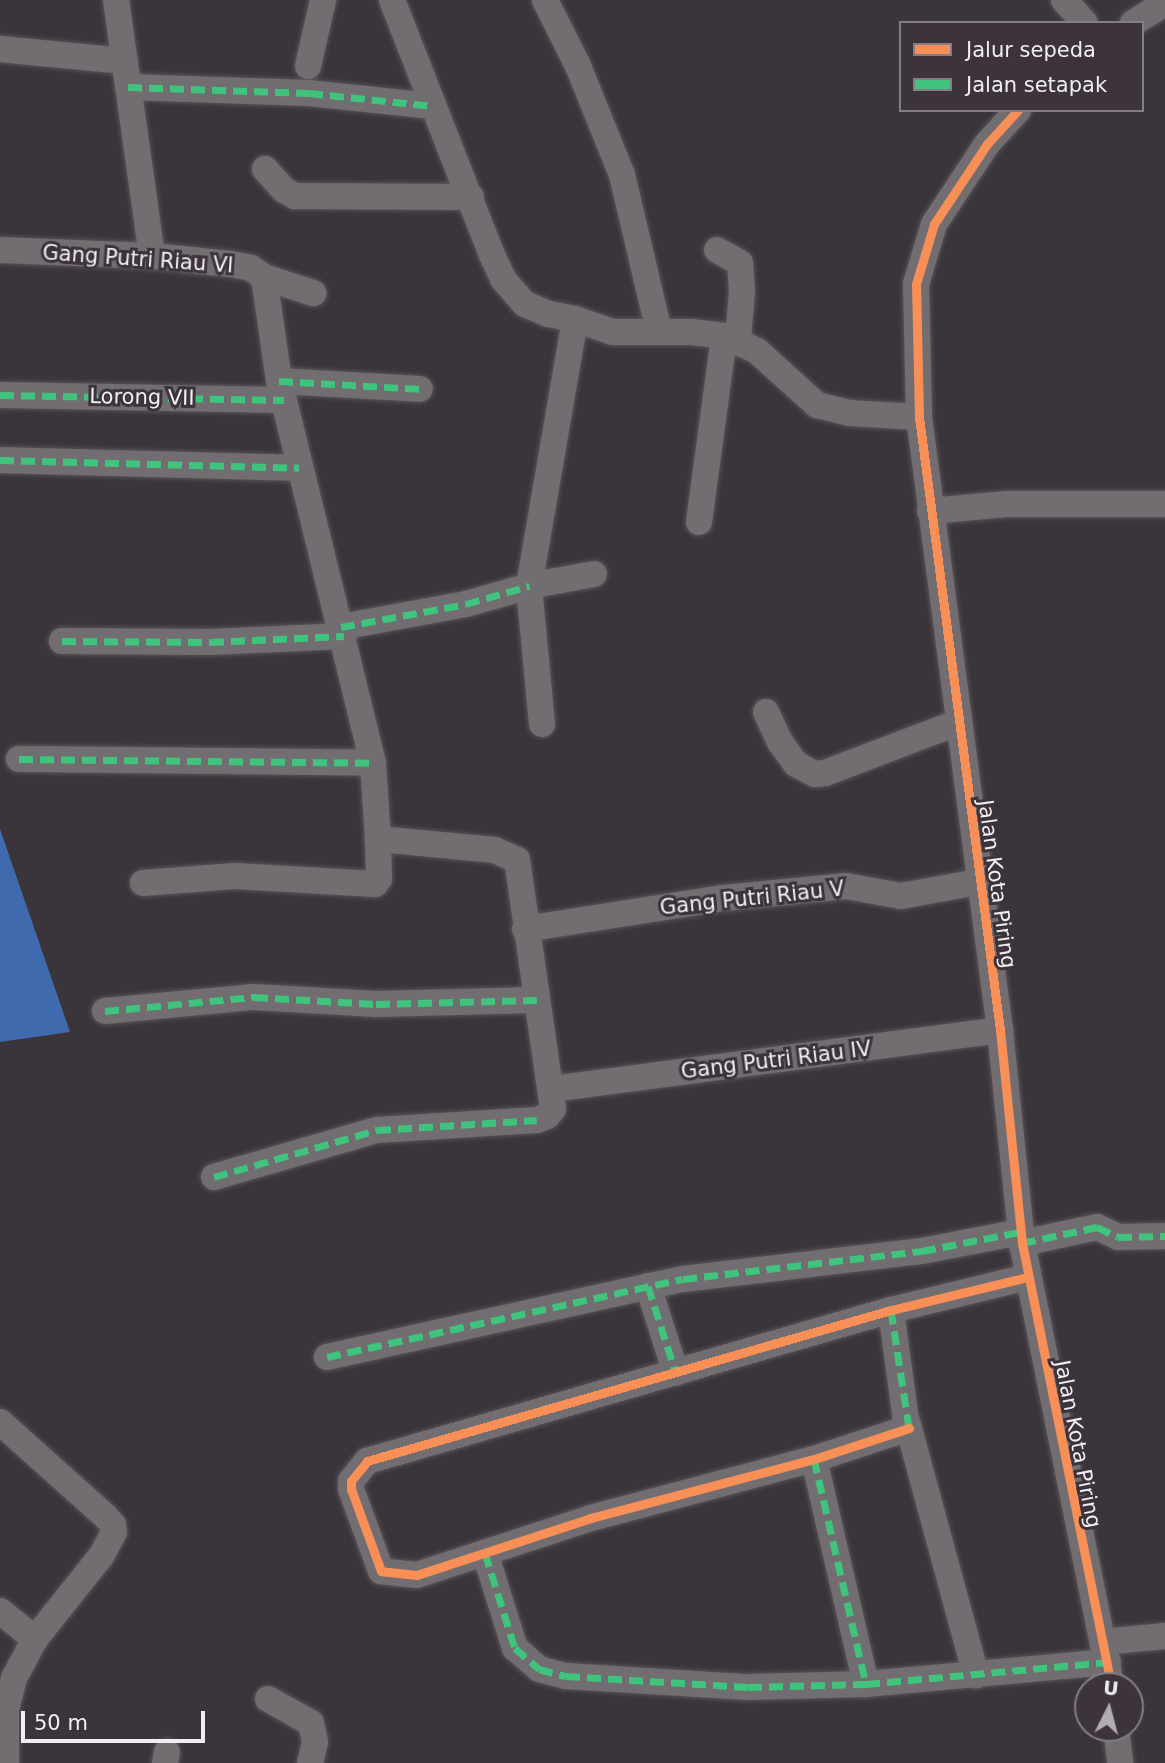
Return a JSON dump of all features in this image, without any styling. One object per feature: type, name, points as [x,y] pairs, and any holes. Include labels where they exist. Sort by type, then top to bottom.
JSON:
[{"type":"street","points":[[116,0],[152,256]]},
{"type":"street","points":[[392,0],[503,279],[525,304],[549,314],[612,331],[659,331],[731,338],[757,351],[817,405],[849,412],[919,417]]},
{"type":"street","points":[[545,0],[578,66],[622,175],[659,331]]},
{"type":"street","points":[[1064,0],[1083,21]]},
{"type":"street","points":[[308,66],[311,1]]},
{"type":"street","points":[[1136,21],[1165,3]]},
{"type":"street","points":[[0,49],[126,74],[433,106]]},
{"type":"street","name":"Jalan Kota Piring","points":[[1016,112],[987,144],[952,193],[934,224],[922,260],[916,284],[919,417],[978,882],[1000,1030],[1027,1277],[1077,1529],[1107,1663]]},
{"type":"street","points":[[265,169],[284,190],[295,196],[471,197]]},
{"type":"street","name":"Gang Putri Riau VI","points":[[0,250],[152,256],[231,264],[251,268],[264,277],[313,293]]},
{"type":"street","points":[[699,522],[731,338],[742,291],[740,263],[717,250]]},
{"type":"street","points":[[143,883],[235,876],[375,884],[379,879],[373,764],[343,631],[299,468],[282,391],[264,277]]},
{"type":"street","points":[[542,724],[529,586],[575,319]]},
{"type":"street","name":"Lorong VII","points":[[0,395],[420,389]]},
{"type":"street","points":[[0,460],[299,468]]},
{"type":"street","points":[[930,511],[1007,504],[1165,504]]},
{"type":"street","points":[[62,641],[210,642],[343,631],[466,604],[529,586],[594,574]]},
{"type":"street","points":[[766,712],[780,742],[796,764],[815,774],[825,773],[959,722]]},
{"type":"street","points":[[19,759],[373,764]]},
{"type":"street","points":[[214,1177],[377,1129],[537,1120],[547,1116],[553,1109],[525,929],[520,868],[513,856],[495,850],[379,839]]},
{"type":"street","name":"Gang Putri Riau V","points":[[525,929],[724,898],[818,888],[846,886],[901,896],[978,882]]},
{"type":"street","points":[[105,1012],[254,997],[376,1004],[537,1000]]},
{"type":"street","name":"Gang Putri Riau IV","points":[[552,1089],[1000,1030]]},
{"type":"street","points":[[327,1357],[684,1279],[1097,1227],[1118,1237],[1165,1236]]},
{"type":"street","points":[[909,1428],[814,1458],[591,1518],[417,1575],[381,1571],[351,1489],[351,1481],[367,1461],[891,1310],[1027,1277]]},
{"type":"street","points":[[648,1286],[676,1373]]},
{"type":"street","points":[[891,1310],[909,1428],[976,1676]]},
{"type":"street","points":[[0,1422],[113,1525],[111,1542],[35,1639],[7,1699],[6,1763]]},
{"type":"street","points":[[814,1458],[866,1684]]},
{"type":"street","points":[[485,1553],[515,1648],[539,1670],[621,1682],[748,1687],[866,1684],[976,1676],[1107,1663],[1165,1636]]},
{"type":"street","points":[[0,1611],[35,1639]]},
{"type":"street","points":[[268,1699],[310,1723],[315,1742],[310,1763]]},
{"type":"street","points":[[1118,1742],[1120,1763]]},
{"type":"water","points":[[0,829],[70,1032],[0,1042]]},
{"type":"marked path","points":[[128,87],[309,93],[433,106]]},
{"type":"marked path","points":[[279,381],[420,389]]},
{"type":"marked path","points":[[0,395],[284,400]]},
{"type":"marked path","points":[[0,460],[299,468]]},
{"type":"marked path","points":[[341,627],[466,604],[529,586]]},
{"type":"marked path","points":[[62,641],[210,642],[344,636]]},
{"type":"marked path","points":[[19,759],[373,763]]},
{"type":"marked path","points":[[105,1011],[254,997],[376,1004],[537,1000]]},
{"type":"marked path","points":[[214,1177],[377,1130],[537,1120]]},
{"type":"marked path","points":[[1022,1243],[1097,1227],[1118,1237],[1165,1236]]},
{"type":"marked path","points":[[327,1357],[683,1279],[922,1251],[1020,1232]]},
{"type":"marked path","points":[[648,1286],[676,1373]]},
{"type":"marked path","points":[[891,1310],[909,1428],[903,1430]]},
{"type":"marked path","points":[[814,1459],[866,1684]]},
{"type":"marked path","points":[[485,1553],[515,1648],[539,1669],[566,1676],[748,1687],[866,1684],[1108,1662]]},
{"type":"cycle path","points":[[1016,112],[987,144],[934,224],[916,284],[919,417],[1000,1030],[1022,1243],[1108,1672]]},
{"type":"cycle path","points":[[909,1428],[814,1459],[591,1518],[417,1575],[381,1571],[351,1489],[351,1481],[367,1461],[891,1310],[1027,1277]]}]
